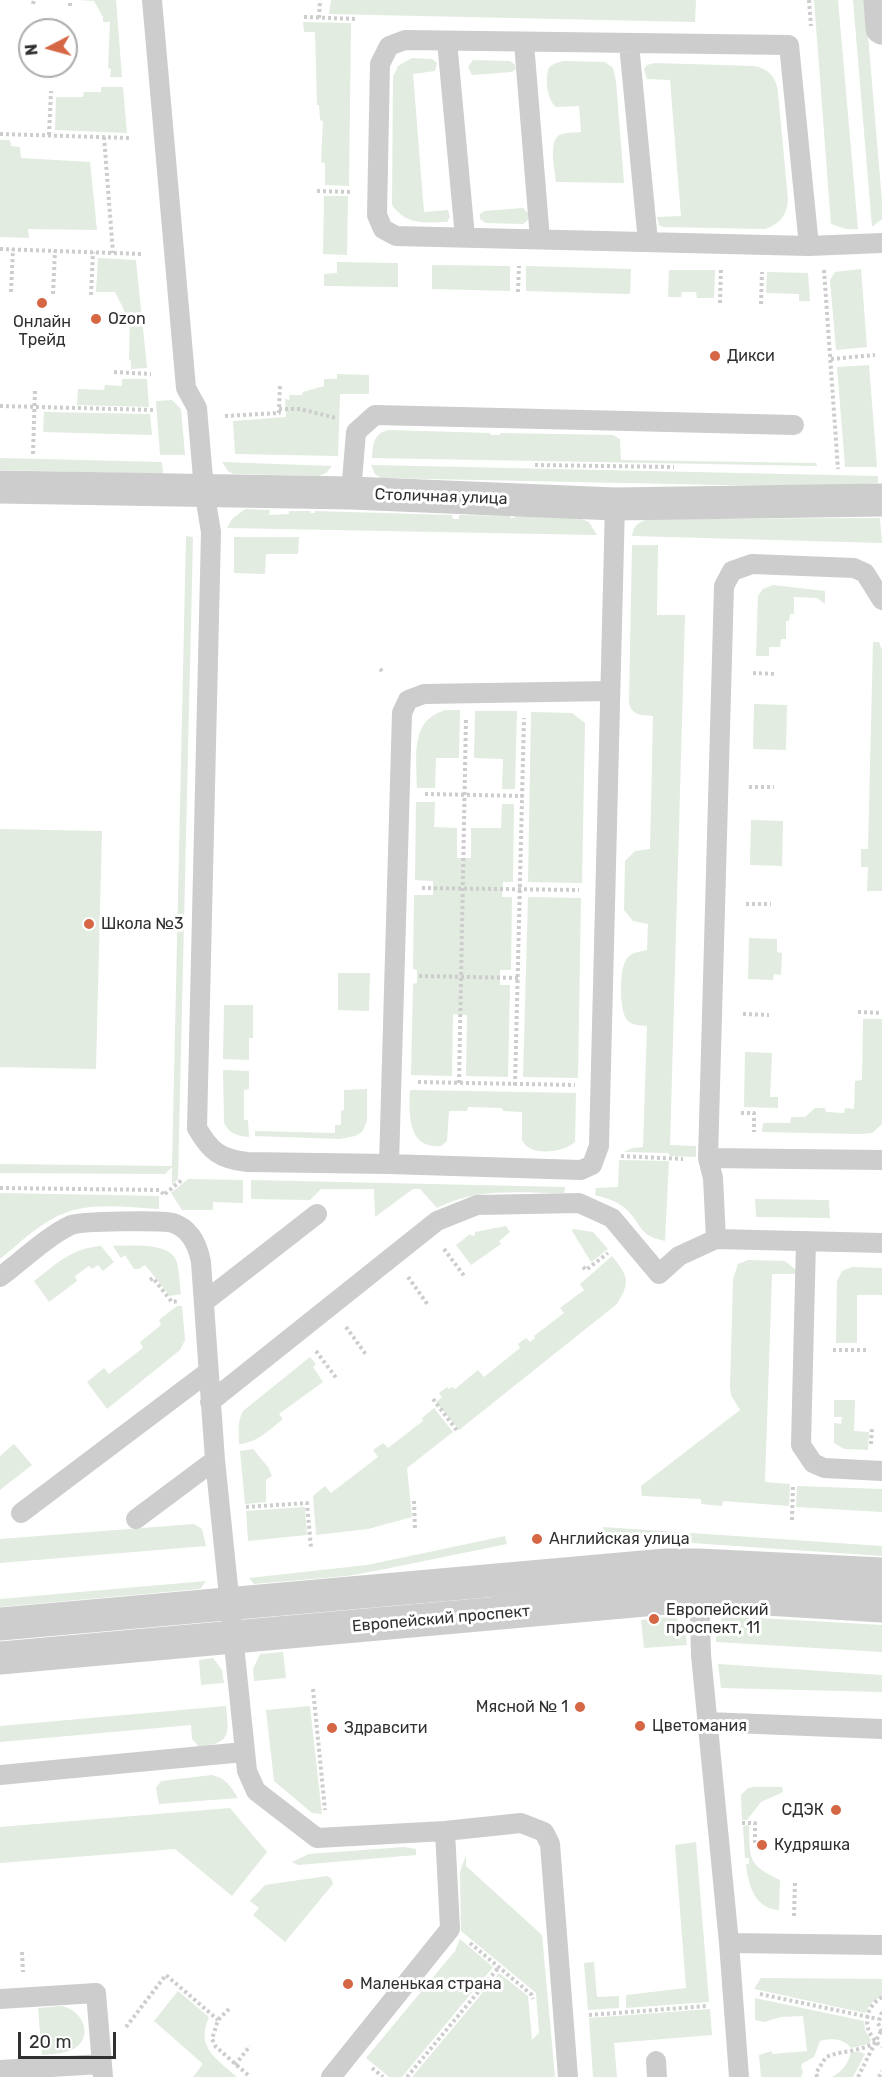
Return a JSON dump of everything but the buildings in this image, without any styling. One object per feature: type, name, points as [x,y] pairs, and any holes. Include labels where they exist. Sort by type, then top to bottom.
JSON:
[{"type":"street","points":[[880,0],[882,28]]},
{"type":"street","name":"Столичная улица","points":[[0,487],[351,493],[615,504],[882,500]]},
{"type":"street","name":"Европейский проспект","points":[[0,1624],[666,1565],[699,1580],[882,1606]]},
{"type":"street","name":"Европейский проспект","points":[[0,1658],[234,1637],[699,1580],[882,1574]]},
{"type":"lane","points":[[152,0],[186,388],[197,408],[204,490],[211,532],[196,1128],[211,1149],[229,1160],[581,1170],[592,1165],[599,1146],[615,504]]},
{"type":"lane","points":[[809,246],[789,45],[405,40],[389,46],[380,64],[376,215],[383,229],[396,236],[809,246],[882,243]]},
{"type":"lane","points":[[447,41],[465,237]]},
{"type":"lane","points":[[524,43],[540,239]]},
{"type":"lane","points":[[629,44],[648,242]]},
{"type":"lane","points":[[351,493],[356,432],[375,416],[794,425]]},
{"type":"lane","points":[[716,1239],[713,1178],[708,1158],[724,586],[732,572],[752,564],[854,568],[865,573],[882,600]]},
{"type":"lane","points":[[389,1164],[402,714],[408,700],[424,694],[610,692]]},
{"type":"lane","points":[[708,1158],[882,1160]]},
{"type":"lane","points":[[579,1203],[581,1170]]},
{"type":"lane","points":[[210,1401],[437,1221],[477,1204],[579,1203],[612,1218],[659,1274],[679,1256],[716,1239],[882,1243]]},
{"type":"lane","points":[[204,1302],[317,1214]]},
{"type":"lane","points":[[0,1277],[75,1223],[96,1221],[174,1223],[192,1235],[199,1250],[228,1604],[234,1637],[247,1771],[256,1791],[317,1838],[445,1831],[521,1823],[544,1832],[550,1844],[568,2077]]},
{"type":"lane","points":[[806,1241],[801,1445],[813,1463],[824,1468],[882,1471]]},
{"type":"lane","points":[[21,1513],[208,1372]]},
{"type":"lane","points":[[136,1519],[215,1460]]},
{"type":"lane","points":[[699,1580],[701,1645],[739,2077]]},
{"type":"lane","points":[[708,1722],[882,1728]]},
{"type":"lane","points":[[0,1775],[244,1752]]},
{"type":"lane","points":[[331,2077],[450,1929],[445,1831]]},
{"type":"lane","points":[[729,1943],[882,1945]]},
{"type":"lane","points":[[0,1999],[96,1993],[103,2070],[0,2070]]},
{"type":"path","points":[[319,18],[320,0]]},
{"type":"path","points":[[809,0],[811,26]]},
{"type":"path","points":[[304,17],[356,19]]},
{"type":"path","points":[[49,135],[51,91]]},
{"type":"path","points":[[0,134],[131,138]]},
{"type":"path","points":[[104,137],[113,253]]},
{"type":"path","points":[[317,191],[352,192]]},
{"type":"path","points":[[0,249],[141,254]]},
{"type":"path","points":[[11,292],[14,249]]},
{"type":"path","points":[[53,294],[55,250]]},
{"type":"path","points":[[91,295],[93,252]]},
{"type":"path","points":[[518,292],[519,264]]},
{"type":"path","points":[[720,303],[721,268]]},
{"type":"path","points":[[761,304],[762,268]]},
{"type":"path","points":[[824,269],[838,470],[849,470]]},
{"type":"path","points":[[831,359],[875,355]]},
{"type":"path","points":[[114,372],[151,374]]},
{"type":"path","points":[[224,416],[279,412],[280,384]]},
{"type":"path","points":[[33,455],[35,389]]},
{"type":"path","points":[[0,405],[154,410]]},
{"type":"path","points":[[279,409],[300,409],[339,419],[356,432]]},
{"type":"path","points":[[527,464],[682,467]]},
{"type":"path","points":[[380,669],[384,674]]},
{"type":"path","points":[[753,673],[777,674]]},
{"type":"path","points":[[459,1083],[466,711]]},
{"type":"path","points":[[515,1084],[524,712]]},
{"type":"path","points":[[749,787],[774,787]]},
{"type":"path","points":[[416,794],[523,796]]},
{"type":"path","points":[[415,887],[586,891]]},
{"type":"path","points":[[746,904],[771,904]]},
{"type":"path","points":[[412,976],[518,978]]},
{"type":"path","points":[[858,1012],[882,1013]]},
{"type":"path","points":[[743,1014],[769,1015]]},
{"type":"path","points":[[410,1082],[582,1085]]},
{"type":"path","points":[[741,1113],[754,1113],[754,1137]]},
{"type":"path","points":[[620,1156],[685,1159]]},
{"type":"path","points":[[165,1194],[183,1179]]},
{"type":"path","points":[[0,1188],[159,1190],[165,1194],[168,1201]]},
{"type":"path","points":[[444,1249],[465,1277]]},
{"type":"path","points":[[583,1267],[586,1270],[613,1249]]},
{"type":"path","points":[[408,1277],[428,1305]]},
{"type":"path","points":[[150,1281],[153,1278],[168,1296]]},
{"type":"path","points":[[345,1326],[367,1356]]},
{"type":"path","points":[[314,1349],[337,1379]]},
{"type":"path","points":[[833,1350],[867,1350]]},
{"type":"path","points":[[433,1398],[458,1432]]},
{"type":"path","points":[[872,1427],[872,1452]]},
{"type":"path","points":[[792,1520],[793,1485]]},
{"type":"path","points":[[414,1501],[415,1530]]},
{"type":"path","points":[[242,1508],[307,1503],[310,1548]]},
{"type":"path","points":[[313,1689],[326,1820]]},
{"type":"path","points":[[755,1823],[754,1846],[758,1846]]},
{"type":"path","points":[[794,1916],[795,1882]]},
{"type":"path","points":[[450,1929],[461,1935],[532,1995],[533,2005]]},
{"type":"path","points":[[407,2077],[500,1967]]},
{"type":"path","points":[[126,2026],[166,1975],[218,2020]]},
{"type":"path","points":[[750,1992],[878,2019]]},
{"type":"path","points":[[882,1997],[869,2009],[867,2017],[867,2026],[876,2042],[882,2047]]},
{"type":"path","points":[[585,2015],[712,2005]]},
{"type":"path","points":[[229,2009],[218,2020],[212,2039],[216,2047],[248,2076]]},
{"type":"path","points":[[858,2077],[881,2032],[878,2019],[882,2012]]},
{"type":"path","points":[[817,2077],[816,2073],[826,2057],[849,2050],[866,2049],[876,2042]]},
{"type":"path","points":[[234,2064],[250,2046]]},
{"type":"path","points":[[879,2077],[882,2071]]},
{"type":"shaded area","points":[[78,0],[116,0],[122,77],[110,77],[111,69],[108,68],[110,22],[103,22],[103,17],[94,1]]},
{"type":"shaded area","points":[[331,0],[696,0],[695,22],[329,14]]},
{"type":"shaded area","points":[[814,0],[838,0],[858,229],[846,229],[831,224]]},
{"type":"shaded area","points":[[853,0],[865,0],[882,201],[882,219],[872,227]]},
{"type":"shaded area","points":[[303,22],[351,23],[349,186],[325,185],[325,163],[321,162],[323,121],[320,120],[319,105],[317,105],[315,32],[304,32]]},
{"type":"shaded area","points":[[412,58],[432,59],[437,63],[435,71],[413,74],[424,212],[448,210],[450,217],[447,222],[410,220],[392,205],[393,77],[398,66]]},
{"type":"shaded area","points":[[473,60],[510,61],[516,69],[512,72],[472,75],[468,67]]},
{"type":"shaded area","points":[[563,61],[605,62],[613,68],[624,183],[556,182],[553,148],[557,137],[562,134],[581,132],[579,106],[556,107],[549,96],[547,75],[549,69],[554,64]]},
{"type":"shaded area","points":[[655,63],[754,66],[771,74],[778,92],[788,200],[786,210],[779,222],[765,229],[663,227],[659,225],[657,217],[681,216],[670,80],[647,79],[644,69],[647,65]]},
{"type":"shaded area","points":[[101,87],[123,87],[127,133],[55,130],[56,97],[83,97],[84,92],[101,92]]},
{"type":"shaded area","points":[[0,140],[10,140],[11,146],[20,147],[21,158],[90,162],[97,230],[28,229],[29,238],[0,237]]},
{"type":"shaded area","points":[[324,196],[348,196],[347,255],[323,254]]},
{"type":"shaded area","points":[[523,208],[529,214],[528,220],[523,224],[486,223],[480,219],[480,214],[484,211]]},
{"type":"shaded area","points":[[98,258],[136,260],[147,368],[131,369],[129,360],[130,314],[124,314],[115,292],[96,292]]},
{"type":"shaded area","points":[[337,262],[398,263],[398,287],[324,286],[324,274],[337,273]]},
{"type":"shaded area","points":[[432,265],[510,266],[510,291],[432,289]]},
{"type":"shaded area","points":[[526,266],[631,269],[630,294],[526,291]]},
{"type":"shaded area","points":[[861,269],[867,347],[836,350],[830,280],[835,272]]},
{"type":"shaded area","points":[[669,270],[715,270],[714,298],[697,298],[696,292],[682,292],[681,297],[668,297]]},
{"type":"shaded area","points":[[767,272],[808,273],[810,301],[799,301],[799,294],[766,293]]},
{"type":"shaded area","points":[[869,365],[877,467],[845,467],[837,367]]},
{"type":"shaded area","points":[[337,374],[369,375],[369,394],[340,394],[338,456],[235,454],[233,421],[286,417],[285,399],[290,400],[289,395],[302,395],[303,392],[324,386],[324,379],[337,379]]},
{"type":"shaded area","points":[[122,379],[147,379],[149,407],[77,405],[78,389],[104,390],[105,385],[122,386]]},
{"type":"shaded area","points":[[172,400],[181,409],[185,455],[160,455],[156,401]]},
{"type":"shaded area","points":[[44,412],[150,414],[152,435],[43,432]]},
{"type":"shaded area","points":[[389,430],[490,433],[491,435],[500,435],[500,433],[613,435],[620,439],[621,460],[816,463],[817,466],[372,458],[377,437]]},
{"type":"shaded area","points":[[0,458],[162,462],[163,474],[0,470]]},
{"type":"shaded area","points":[[222,462],[332,466],[326,473],[319,476],[233,474]]},
{"type":"shaded area","points":[[371,465],[878,476],[878,483],[818,487],[381,478],[375,474]]},
{"type":"shaded area","points":[[245,509],[270,510],[269,515],[289,514],[289,511],[315,513],[315,511],[452,515],[453,519],[459,519],[459,515],[579,518],[589,522],[597,535],[227,528],[232,519]]},
{"type":"shaded area","points":[[880,518],[882,543],[632,536],[639,523],[654,519]]},
{"type":"shaded area","points":[[186,536],[193,537],[178,1179],[172,1185],[172,1167],[165,1174],[0,1173],[0,1164],[172,1166]]},
{"type":"shaded area","points":[[234,537],[299,537],[298,554],[266,554],[265,574],[234,573]]},
{"type":"shaded area","points":[[632,545],[658,545],[657,615],[685,615],[670,1145],[696,1146],[696,1157],[671,1156],[668,1153],[624,1152],[632,1148],[643,1147],[647,1026],[632,1024],[625,1016],[621,982],[628,957],[647,950],[648,924],[633,921],[624,910],[625,861],[635,851],[650,849],[653,716],[635,713],[629,703]]},
{"type":"shaded area","points":[[773,585],[825,591],[825,604],[817,598],[794,597],[794,614],[790,614],[789,621],[786,621],[786,639],[781,639],[780,647],[769,647],[769,656],[756,656],[758,596],[763,589]]},
{"type":"shaded area","points":[[873,642],[879,642],[882,650],[882,891],[867,891],[868,867],[861,867],[861,849],[868,849]]},
{"type":"shaded area","points":[[754,704],[787,705],[786,750],[753,749]]},
{"type":"shaded area","points":[[446,710],[460,710],[459,758],[436,758],[435,788],[417,788],[416,752],[421,731],[434,715]]},
{"type":"shaded area","points":[[475,711],[517,711],[515,789],[502,789],[503,759],[474,758]]},
{"type":"shaded area","points":[[531,712],[572,713],[585,723],[582,883],[528,882]]},
{"type":"shaded area","points":[[416,802],[435,802],[434,827],[457,828],[457,858],[471,858],[471,828],[501,828],[502,804],[514,804],[513,882],[503,882],[502,897],[512,897],[511,970],[500,970],[500,985],[510,985],[508,1077],[466,1076],[467,1015],[453,1014],[452,1076],[411,1075],[413,984],[417,983],[417,970],[413,969],[414,895],[433,895],[433,881],[415,880]]},
{"type":"shaded area","points":[[751,820],[783,821],[782,866],[750,865]]},
{"type":"shaded area","points":[[0,829],[102,831],[96,1069],[0,1067]]},
{"type":"shaded area","points":[[528,897],[581,898],[578,1078],[523,1077]]},
{"type":"shaded area","points":[[749,938],[777,939],[777,952],[782,953],[781,975],[774,974],[773,980],[748,979]]},
{"type":"shaded area","points":[[338,973],[370,973],[369,1011],[338,1010]]},
{"type":"shaded area","points":[[224,1005],[253,1005],[253,1038],[249,1038],[249,1060],[223,1059]]},
{"type":"shaded area","points":[[863,1019],[882,1019],[882,1124],[872,1133],[859,1134],[762,1132],[763,1123],[790,1123],[791,1117],[805,1117],[815,1108],[825,1108],[826,1112],[844,1113],[845,1108],[854,1109],[855,1081],[862,1080]]},
{"type":"shaded area","points":[[745,1052],[772,1053],[770,1097],[778,1097],[778,1108],[744,1107]]},
{"type":"shaded area","points":[[223,1070],[249,1071],[249,1089],[244,1090],[244,1120],[248,1120],[249,1137],[234,1134],[224,1123]]},
{"type":"shaded area","points":[[367,1089],[367,1121],[362,1132],[355,1136],[340,1139],[255,1136],[255,1131],[335,1133],[335,1125],[341,1125],[344,1090]]},
{"type":"shaded area","points":[[410,1090],[576,1093],[575,1142],[555,1151],[532,1149],[522,1140],[522,1112],[503,1111],[502,1108],[468,1107],[467,1111],[449,1111],[447,1141],[441,1146],[430,1145],[422,1142],[412,1128]]},
{"type":"shaded area","points":[[619,1160],[669,1161],[665,1241],[649,1236],[623,1206],[595,1195],[596,1188],[618,1187]]},
{"type":"shaded area","points":[[188,1179],[243,1180],[243,1203],[213,1202],[213,1210],[182,1210],[171,1193]]},
{"type":"shaded area","points":[[251,1180],[565,1187],[564,1193],[483,1194],[452,1201],[437,1208],[420,1189],[413,1189],[375,1217],[374,1189],[321,1189],[310,1200],[251,1199]]},
{"type":"shaded area","points":[[0,1193],[159,1196],[159,1209],[106,1206],[64,1213],[44,1224],[0,1259]]},
{"type":"shaded area","points":[[755,1199],[829,1200],[830,1218],[756,1217]]},
{"type":"shaded area","points":[[506,1226],[510,1232],[499,1241],[501,1244],[471,1265],[456,1245],[470,1234],[475,1235],[475,1232]]},
{"type":"shaded area","points":[[573,1229],[593,1232],[608,1249],[591,1262],[572,1231]]},
{"type":"shaded area","points":[[101,1246],[114,1262],[103,1271],[98,1265],[92,1269],[89,1266],[75,1276],[77,1281],[49,1302],[34,1281],[73,1253]]},
{"type":"shaded area","points":[[113,1246],[148,1246],[172,1254],[177,1264],[181,1294],[170,1296],[145,1265],[134,1269],[125,1255],[121,1258]]},
{"type":"shaded area","points":[[612,1256],[626,1279],[624,1290],[617,1304],[459,1430],[436,1402],[442,1397],[439,1393],[447,1387],[455,1389],[478,1370],[484,1377],[520,1348],[518,1344],[526,1338],[530,1342],[535,1338],[534,1336],[564,1313],[560,1308],[584,1290],[580,1284]]},
{"type":"shaded area","points":[[748,1260],[785,1261],[796,1270],[796,1274],[772,1274],[765,1482],[790,1484],[789,1506],[723,1501],[722,1506],[701,1504],[701,1499],[642,1496],[641,1486],[740,1410],[731,1395],[730,1387],[733,1279],[738,1264]]},
{"type":"shaded area","points":[[852,1267],[882,1268],[882,1295],[857,1295],[857,1343],[836,1343],[837,1281],[842,1271]]},
{"type":"shaded area","points":[[177,1306],[182,1306],[185,1340],[180,1350],[107,1409],[87,1382],[104,1368],[109,1374],[143,1348],[140,1342],[161,1325],[159,1320]]},
{"type":"shaded area","points":[[310,1357],[316,1364],[313,1367],[323,1382],[279,1414],[283,1419],[268,1431],[257,1439],[239,1444],[239,1423],[243,1411]]},
{"type":"shaded area","points":[[834,1400],[855,1400],[854,1431],[869,1432],[868,1450],[844,1449],[834,1443],[834,1423],[841,1424],[842,1417],[834,1417]]},
{"type":"shaded area","points":[[434,1408],[453,1432],[407,1468],[412,1517],[368,1529],[316,1535],[313,1496],[325,1486],[331,1493],[378,1457],[373,1450],[383,1443],[388,1448],[423,1421],[422,1418]]},
{"type":"shaded area","points":[[14,1444],[32,1465],[0,1490],[0,1456]]},
{"type":"shaded area","points":[[253,1449],[268,1467],[272,1476],[266,1480],[266,1502],[245,1504],[240,1451]]},
{"type":"shaded area","points":[[797,1486],[882,1489],[882,1512],[796,1507]]},
{"type":"shaded area","points":[[305,1507],[307,1535],[248,1541],[246,1511]]},
{"type":"shaded area","points":[[194,1524],[202,1529],[206,1546],[0,1563],[0,1539]]},
{"type":"shaded area","points":[[603,1527],[882,1546],[882,1556],[604,1537]]},
{"type":"shaded area","points":[[505,1536],[507,1544],[347,1576],[254,1584],[249,1578],[367,1565]]},
{"type":"shaded area","points":[[206,1581],[200,1589],[0,1607],[0,1599]]},
{"type":"shaded area","points":[[675,1616],[685,1631],[687,1645],[644,1648],[641,1620]]},
{"type":"shaded area","points":[[723,1616],[882,1625],[882,1652],[716,1642],[717,1629]]},
{"type":"shaded area","points":[[283,1652],[286,1678],[254,1681],[253,1669],[260,1654]]},
{"type":"shaded area","points":[[213,1658],[222,1670],[224,1683],[201,1685],[199,1660]]},
{"type":"shaded area","points":[[718,1664],[882,1675],[882,1692],[721,1688]]},
{"type":"shaded area","points":[[226,1706],[228,1724],[226,1736],[217,1743],[199,1747],[192,1739],[191,1725],[0,1742],[0,1726]]},
{"type":"shaded area","points":[[310,1706],[322,1814],[312,1813],[274,1781],[266,1710]]},
{"type":"shaded area","points":[[212,1775],[225,1781],[238,1798],[159,1804],[156,1788],[161,1781]]},
{"type":"shaded area","points":[[782,1787],[783,1792],[761,1802],[747,1820],[742,1820],[741,1795],[748,1788]]},
{"type":"shaded area","points":[[230,1808],[267,1852],[232,1896],[175,1849],[0,1863],[0,1827]]},
{"type":"shaded area","points":[[749,1825],[752,1860],[761,1870],[780,1880],[779,1910],[764,1905],[751,1888],[746,1864],[749,1864],[749,1858],[745,1858],[743,1826]]},
{"type":"shaded area","points":[[696,1842],[709,2002],[626,2008],[626,1995],[686,1988],[675,1845]]},
{"type":"shaded area","points":[[404,1847],[416,1849],[416,1855],[298,1865],[292,1862],[309,1854]]},
{"type":"shaded area","points":[[466,1855],[466,1866],[542,1935],[555,2077],[412,2077],[499,1973],[528,1996],[532,2040],[539,2033],[536,1993],[461,1931],[460,1872]]},
{"type":"shaded area","points":[[327,1876],[331,1878],[333,1884],[285,1942],[253,1915],[259,1908],[250,1901],[265,1885]]},
{"type":"shaded area","points":[[460,1939],[493,1967],[402,2077],[389,2077],[366,2058],[455,1951]]},
{"type":"shaded area","points":[[594,1962],[597,1997],[619,1996],[619,2008],[588,2010],[584,1963]]},
{"type":"shaded area","points":[[761,1978],[882,1979],[882,1995],[871,2003],[865,2013],[754,1989]]},
{"type":"shaded area","points":[[178,1991],[209,2017],[205,2028],[206,2045],[210,2052],[237,2077],[193,2077],[203,2064],[154,2021]]},
{"type":"shaded area","points":[[755,1998],[864,2021],[865,2030],[871,2040],[869,2044],[851,2048],[845,2042],[837,2040],[820,2041],[814,2057],[801,2066],[803,2072],[801,2077],[761,2077],[759,2055],[772,2051],[772,2054],[807,2051],[803,2016],[781,2017],[764,2022],[755,2020]]},
{"type":"shaded area","points":[[62,2006],[75,2012],[80,2018],[85,2030],[84,2037],[81,2043],[71,2050],[42,2055],[38,2008]]},
{"type":"shaded area","points":[[710,2009],[712,2035],[614,2043],[617,2077],[593,2077],[589,2018]]},
{"type":"shaded area","points":[[851,2052],[865,2054],[853,2077],[832,2077],[844,2067]]},
{"type":"place","name":"Онлайн Трейд","points":[[42,303]]},
{"type":"place","name":"Ozon","points":[[96,319]]},
{"type":"place","name":"Дикси","points":[[715,356]]},
{"type":"place","name":"Школа №3","points":[[89,924]]},
{"type":"place","name":"Английская улица","points":[[537,1539]]},
{"type":"place","name":"Европейский проспект, 11","points":[[654,1619]]},
{"type":"place","name":"Мясной № 1","points":[[580,1707]]},
{"type":"place","name":"Цветомания","points":[[640,1726]]},
{"type":"place","name":"Здравсити","points":[[332,1728]]},
{"type":"place","name":"СДЭК","points":[[836,1810]]},
{"type":"place","name":"Кудряшка","points":[[762,1845]]},
{"type":"place","name":"Маленькая страна","points":[[348,1984]]}]
